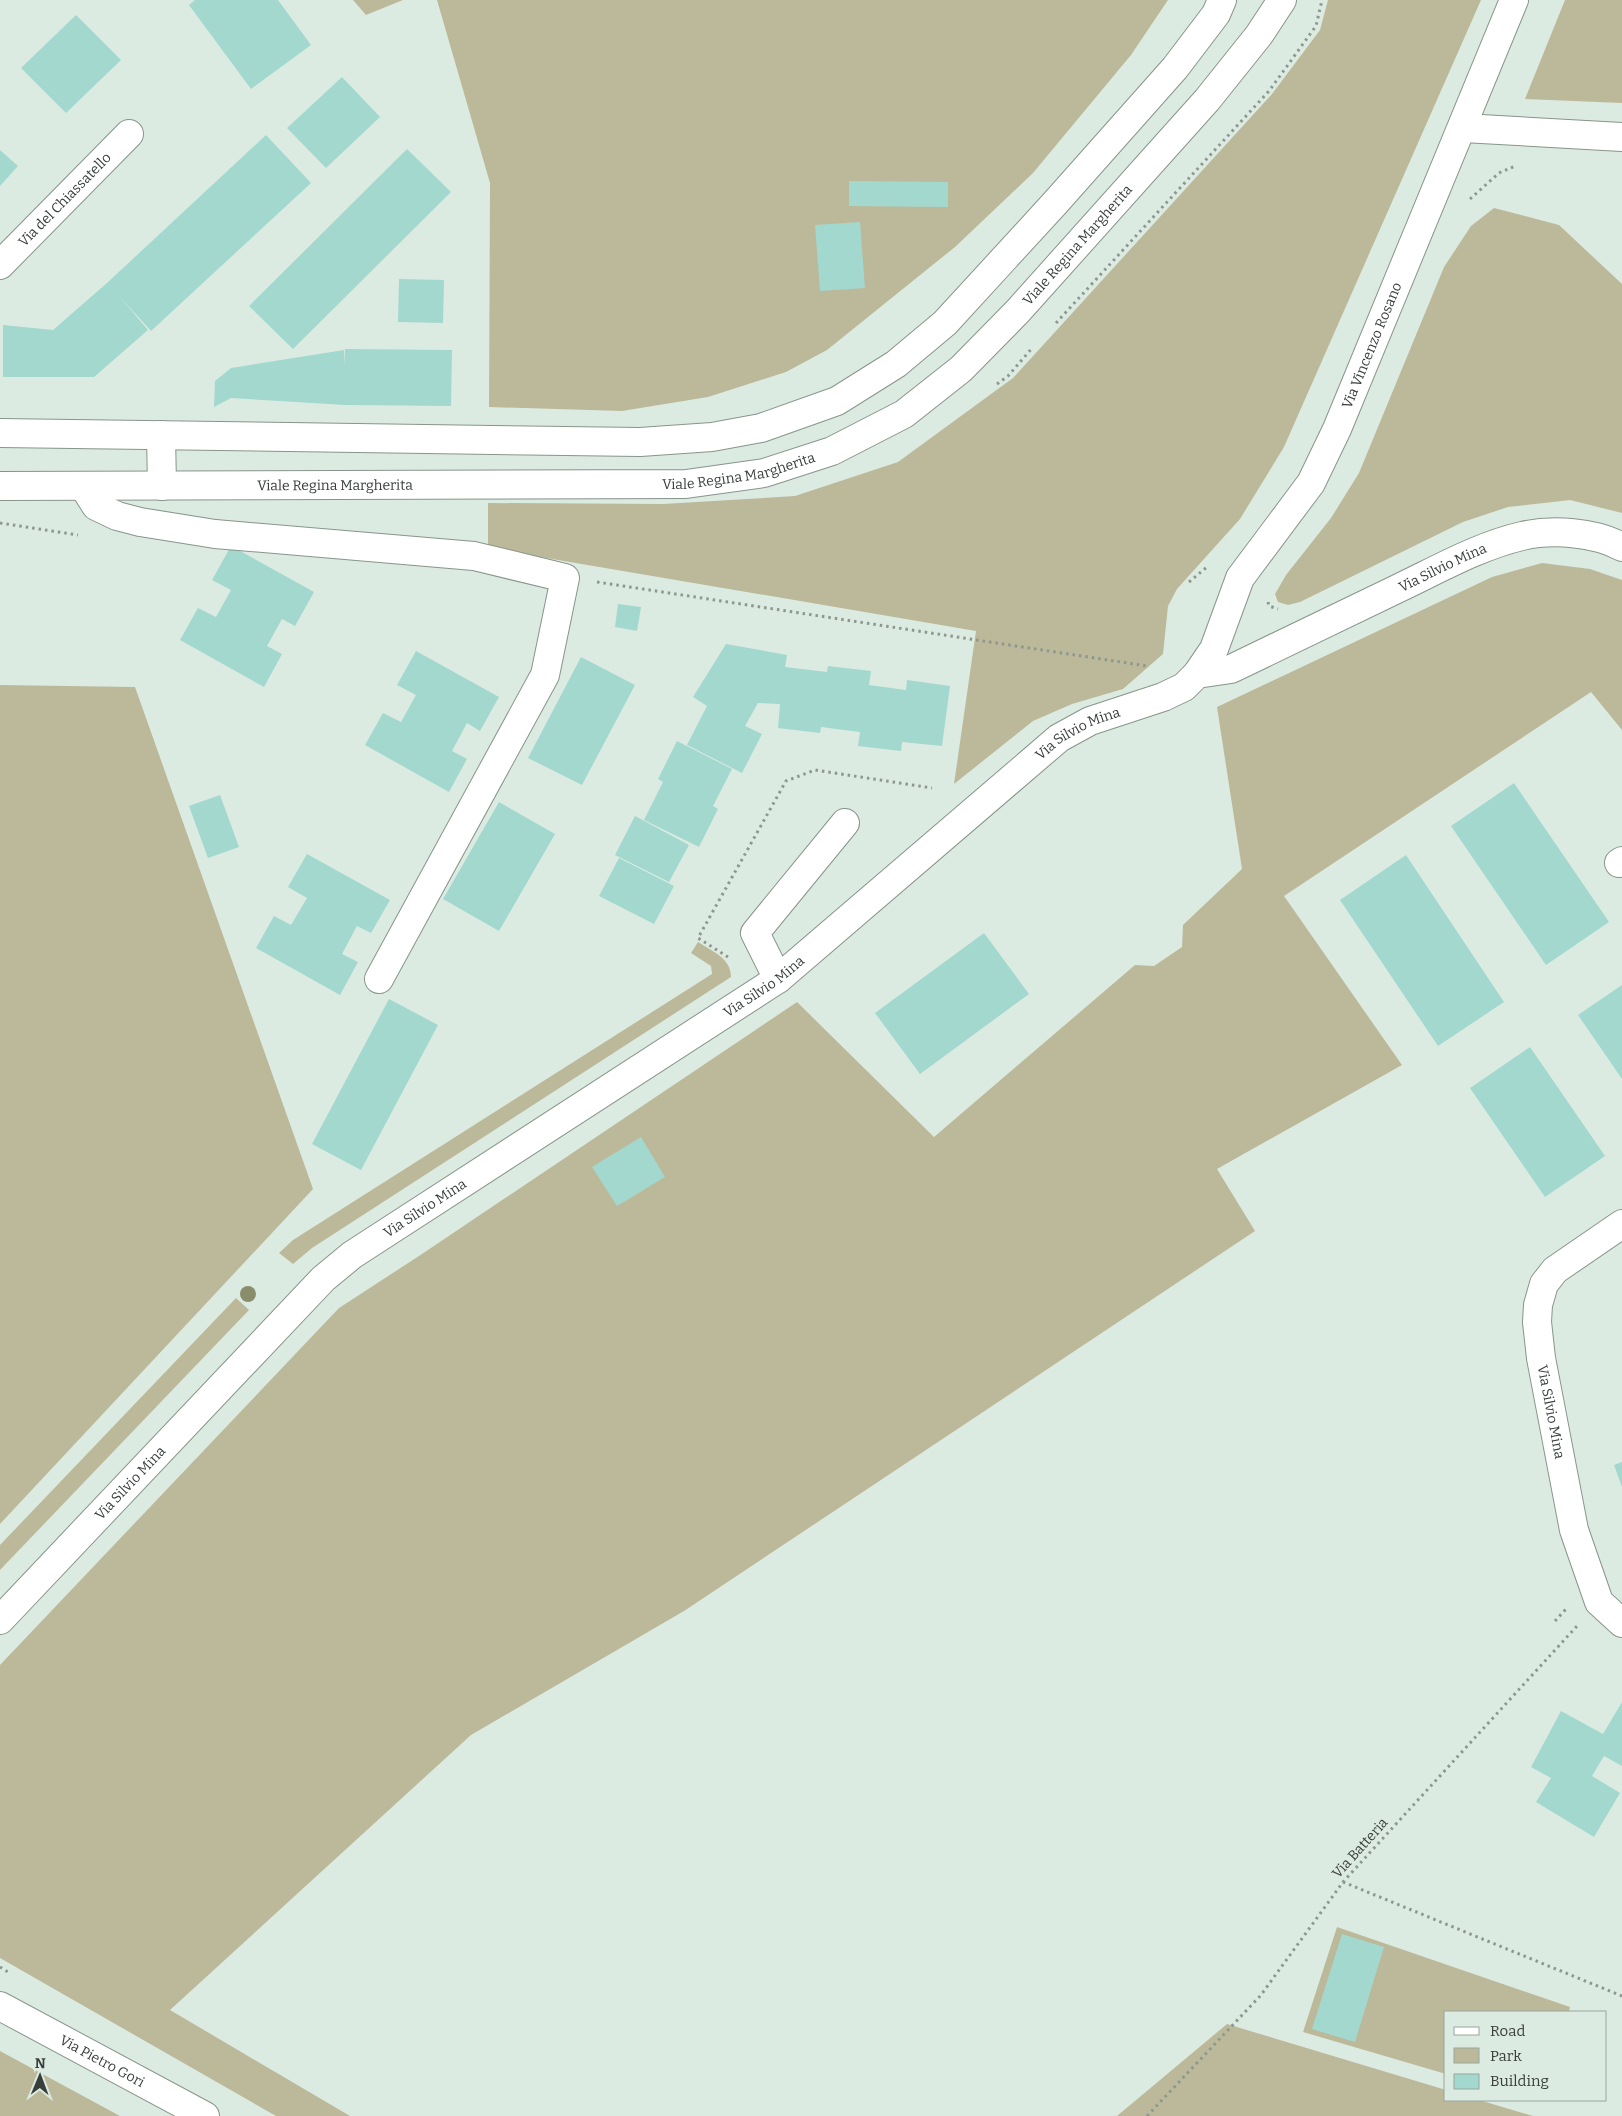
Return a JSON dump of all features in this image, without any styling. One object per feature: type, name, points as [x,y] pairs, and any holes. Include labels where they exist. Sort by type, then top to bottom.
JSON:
[{"type":"street","points":[[0,433],[640,442],[712,437],[761,428],[837,401],[896,364],[945,323],[1175,68],[1216,14],[1222,0]]},
{"type":"street","name":"Viale Regina Margherita","points":[[0,486],[84,488],[686,484],[764,472],[832,451],[904,414],[967,363],[1018,311],[1207,100],[1260,34],[1282,0]]},
{"type":"street","name":"Via Vincenzo Rosano","points":[[1197,674],[1214,649],[1240,578],[1311,483],[1337,429],[1514,0]]},
{"type":"street","points":[[1462,128],[1622,137]]},
{"type":"street","name":"Via del Chiassatello","points":[[0,265],[129,134]]},
{"type":"street","points":[[161,434],[162,486]]},
{"type":"street","points":[[84,488],[96,506],[117,516],[140,522],[215,534],[474,556],[565,578],[544,675],[379,979]]},
{"type":"street","name":"Via Silvio Mina","points":[[0,1620],[323,1279],[352,1255],[778,979],[1059,738],[1090,720],[1163,698],[1184,687],[1197,674],[1231,669],[1473,552],[1522,536],[1553,533],[1585,535],[1613,542],[1622,547]]},
{"type":"street","points":[[778,979],[755,933],[845,823]]},
{"type":"street","name":"Via Silvio Mina","points":[[1622,1224],[1555,1270],[1544,1284],[1538,1305],[1537,1322],[1541,1358],[1574,1530],[1599,1602],[1622,1623]]},
{"type":"street","name":"Via Pietro Gori","points":[[0,2006],[205,2116]]},
{"type":"path","points":[[1468,201],[1499,173],[1522,163]]},
{"type":"path","points":[[565,578],[1197,674]]},
{"type":"path","points":[[1266,597],[1269,606],[1285,612]]},
{"type":"path","name":"Via Batteria","points":[[1147,2116],[1262,1995],[1343,1882],[1599,1602]]},
{"type":"path","points":[[1343,1882],[1622,1996]]},
{"type":"green space","points":[[353,0],[403,0],[366,15]]},
{"type":"green space","points":[[437,0],[1168,0],[1131,55],[1033,173],[955,247],[827,350],[786,372],[708,397],[622,411],[489,407],[490,183]]},
{"type":"green space","points":[[1328,0],[1481,0],[1284,447],[1240,519],[1177,589],[1168,606],[1163,654],[1123,689],[1072,704],[1033,721],[954,784],[976,631],[488,548],[488,503],[663,504],[795,496],[898,462],[1013,378],[1272,94],[1320,30]]},
{"type":"green space","points":[[1565,0],[1622,0],[1622,103],[1525,99]]},
{"type":"green space","points":[[1494,208],[1559,225],[1622,284],[1622,513],[1570,500],[1508,507],[1463,522],[1300,602],[1288,605],[1278,602],[1275,594],[1286,575],[1331,518],[1359,473],[1444,267],[1471,226]]},
{"type":"green space","points":[[1542,563],[1590,569],[1622,580],[1622,730],[1591,692],[1284,896],[1402,1065],[1217,1169],[1255,1231],[684,1611],[471,1735],[170,2010],[350,2116],[276,2116],[0,1958],[0,1665],[339,1308],[797,1002],[934,1137],[1135,965],[1154,966],[1182,947],[1183,925],[1242,869],[1217,707],[1492,577]]},
{"type":"green space","points":[[0,685],[135,687],[313,1189],[0,1524]]},
{"type":"green space","points":[[698,942],[725,960],[731,977],[312,1248],[293,1264],[279,1253],[293,1240],[712,974],[711,966],[691,953]]},
{"type":"green space","points":[[236,1298],[249,1310],[0,1570],[0,1545]]},
{"type":"green space","points":[[1337,1927],[1570,2007],[1569,2011],[1444,2011],[1444,2073],[1303,2032]]},
{"type":"green space","points":[[1227,2024],[1444,2089],[1444,2101],[1482,2101],[1533,2116],[1117,2116]]},
{"type":"green space","points":[[0,2051],[120,2116],[0,2116]]},
{"type":"building","points":[[195,0],[278,0],[311,45],[251,89],[189,5]]},
{"type":"building","points":[[76,15],[121,60],[66,113],[21,68]]},
{"type":"building","points":[[342,77],[380,117],[326,168],[287,128]]},
{"type":"building","points":[[266,135],[311,183],[151,331],[120,297],[148,330],[94,377],[3,377],[3,325],[53,330],[107,283]]},
{"type":"building","points":[[407,149],[451,192],[293,349],[249,306]]},
{"type":"building","points":[[0,150],[18,166],[0,186]]},
{"type":"building","points":[[849,181],[948,182],[948,207],[849,206]]},
{"type":"building","points":[[860,222],[865,288],[820,291],[815,225]]},
{"type":"building","points":[[399,279],[444,280],[443,323],[398,322]]},
{"type":"building","points":[[345,349],[452,350],[451,406],[345,405],[231,398],[214,407],[215,381],[231,368],[344,350],[345,366]]},
{"type":"building","points":[[231,546],[314,592],[295,626],[282,619],[267,646],[282,654],[264,687],[180,640],[198,608],[216,617],[231,590],[212,580]]},
{"type":"building","points":[[618,604],[641,607],[637,631],[615,627]]},
{"type":"building","points":[[726,644],[787,655],[785,667],[827,672],[828,666],[871,671],[869,685],[906,690],[907,680],[950,686],[942,746],[902,742],[901,751],[858,746],[860,732],[821,727],[820,733],[778,728],[780,704],[758,703],[745,726],[762,734],[742,773],[687,745],[707,706],[693,697]]},
{"type":"building","points":[[416,651],[499,697],[480,731],[467,723],[452,751],[467,759],[449,792],[365,745],[383,713],[401,722],[416,695],[397,685]]},
{"type":"building","points":[[581,657],[635,685],[582,785],[528,758]]},
{"type":"building","points":[[677,741],[732,769],[713,806],[718,809],[699,847],[644,820],[663,782],[658,779]]},
{"type":"building","points":[[1514,783],[1609,922],[1546,965],[1451,826]]},
{"type":"building","points":[[220,795],[239,847],[208,858],[189,806]]},
{"type":"building","points":[[499,802],[555,834],[499,931],[443,899]]},
{"type":"building","points":[[635,816],[689,845],[669,882],[615,855]]},
{"type":"building","points":[[307,854],[390,900],[371,933],[357,926],[342,954],[358,962],[340,995],[256,948],[274,916],[291,925],[307,898],[288,887]]},
{"type":"building","points":[[1406,855],[1504,1002],[1438,1046],[1340,900]]},
{"type":"building","points":[[619,858],[674,886],[654,924],[599,896]]},
{"type":"building","points":[[984,933],[1029,994],[920,1074],[875,1013]]},
{"type":"building","points":[[1622,985],[1622,1079],[1578,1015]]},
{"type":"building","points":[[389,999],[438,1025],[361,1170],[312,1144]]},
{"type":"building","points":[[1530,1047],[1605,1156],[1545,1197],[1470,1088]]},
{"type":"building","points":[[641,1137],[665,1177],[617,1206],[592,1167]]},
{"type":"building","points":[[1622,1462],[1622,1487],[1614,1465]]},
{"type":"building","points":[[1622,1702],[1622,1766],[1604,1756],[1592,1776],[1620,1793],[1594,1837],[1536,1802],[1551,1778],[1531,1767],[1561,1711],[1603,1734]]},
{"type":"building","points":[[1342,1934],[1384,1947],[1355,2042],[1312,2029]]}]
